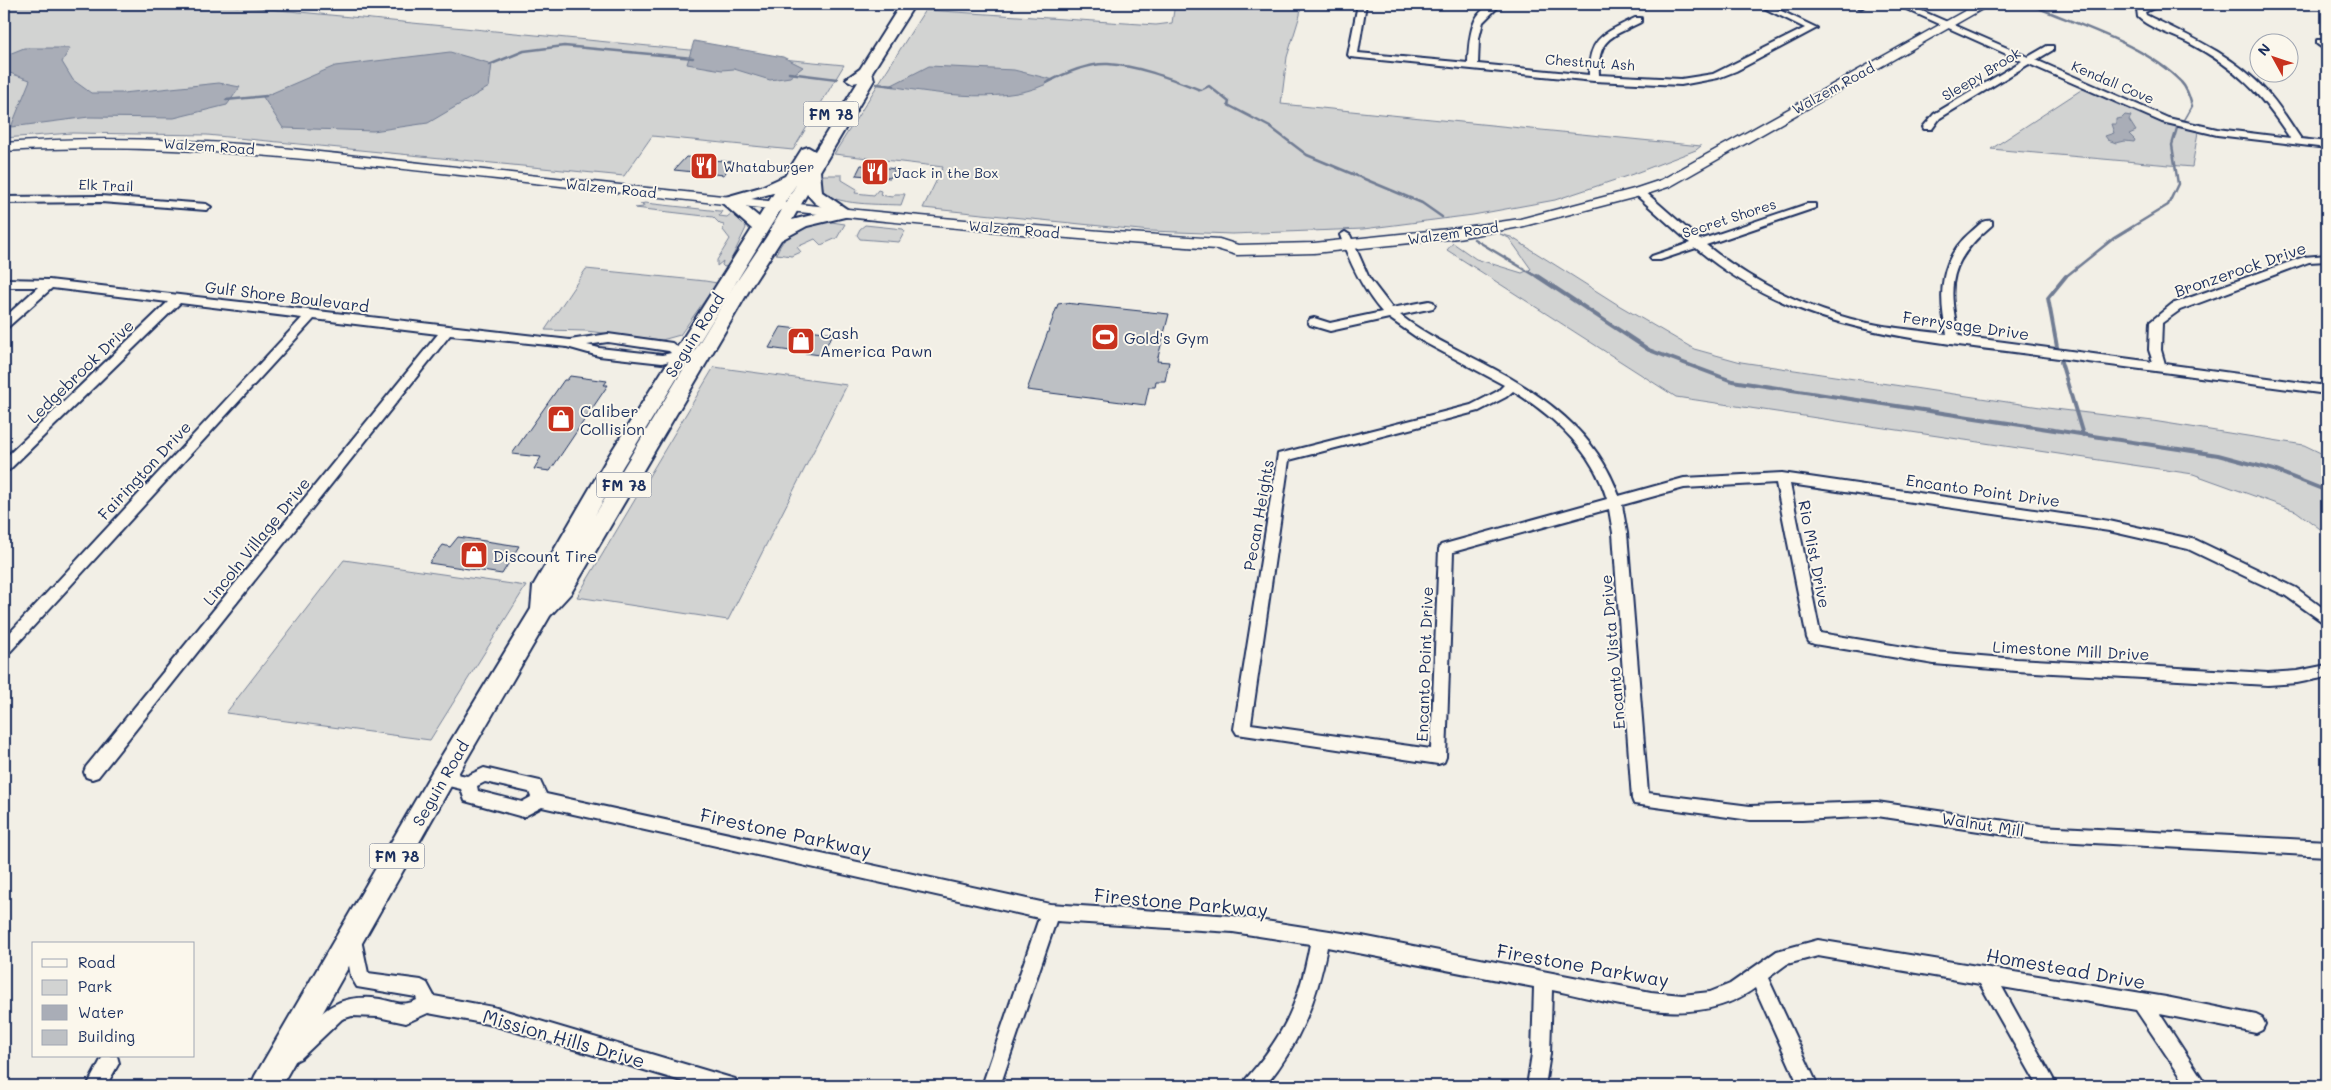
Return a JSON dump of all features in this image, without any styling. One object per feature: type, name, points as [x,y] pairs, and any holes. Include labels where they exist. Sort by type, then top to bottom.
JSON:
[{"type":"main road","name":"Seguin Road","points":[[784,206],[789,180],[852,79],[865,72],[908,4]]},
{"type":"main road","name":"Seguin Road","points":[[267,1082],[442,778],[542,610],[563,587],[720,324],[784,206],[812,171],[867,80],[865,72]]},
{"type":"main road","points":[[812,171],[812,189],[815,194],[820,199],[843,212]]},
{"type":"main road","points":[[728,201],[767,190],[789,180]]},
{"type":"main road","points":[[728,201],[768,233],[801,222],[843,212]]},
{"type":"main road","name":"Seguin Road","points":[[542,610],[544,586],[616,462],[681,354],[768,233]]},
{"type":"main road","points":[[682,388],[686,359],[681,354],[694,347],[720,324]]},
{"type":"street","name":"Chestnut Ash","points":[[1362,4],[1353,55],[1594,78],[1681,82],[1715,76],[1733,69],[1812,28],[1760,4]]},
{"type":"street","points":[[1472,66],[1476,22],[1483,13],[1497,4]]},
{"type":"street","name":"Kendall Cove","points":[[1899,4],[2030,62],[2176,123],[2216,132],[2327,145]]},
{"type":"street","name":"Walzem Road","points":[[4,147],[101,142],[177,143],[256,149],[728,201],[1087,236],[1219,244],[1240,239],[1347,241],[1458,233],[1520,223],[1638,192],[1666,182],[1985,4]]},
{"type":"street","points":[[2160,4],[2140,11],[2142,17],[2215,53],[2240,71],[2262,92],[2298,142]]},
{"type":"street","points":[[1594,78],[1592,58],[1594,49],[1607,37],[1638,20]]},
{"type":"street","name":"Sleepy Brook","points":[[1928,128],[1937,116],[2030,62],[2050,48]]},
{"type":"street","name":"Walzem Road","points":[[1347,241],[1520,213],[1630,185],[1661,173],[1681,173]]},
{"type":"street","name":"Ferrysage Drive","points":[[1638,192],[1741,276],[1765,290],[1817,313],[1878,329],[2161,369],[2319,389],[2327,388]]},
{"type":"street","name":"Elk Trail","points":[[4,200],[101,199],[206,207]]},
{"type":"street","name":"Secret Shores","points":[[1656,258],[1811,206]]},
{"type":"street","points":[[1954,340],[1945,300],[1948,271],[1959,251],[1972,235],[1988,223]]},
{"type":"street","points":[[1347,241],[1359,272],[1392,314],[1420,335],[1514,384],[1548,408],[1572,430],[1598,464],[1615,503]]},
{"type":"street","name":"Bronzerock Drive","points":[[2161,369],[2154,350],[2156,322],[2176,308],[2308,259],[2327,258]]},
{"type":"street","name":"Gulf Shore Boulevard","points":[[4,283],[49,284],[447,331],[567,343],[599,352],[662,359],[681,354]]},
{"type":"street","points":[[4,324],[49,284]]},
{"type":"street","name":"Ledgebrook Drive","points":[[4,467],[178,299]]},
{"type":"street","points":[[1314,322],[1330,327],[1429,305]]},
{"type":"street","name":"Fairington Drive","points":[[4,649],[311,315]]},
{"type":"street","name":"Lincoln Village Drive","points":[[92,772],[447,331]]},
{"type":"street","name":"Pecan Heights","points":[[1242,729],[1283,457],[1475,408],[1502,394],[1514,384]]},
{"type":"street","name":"Encanto Point Drive","points":[[1242,729],[1438,757],[1446,549],[1684,483],[1782,478],[2108,526],[2191,544],[2291,592],[2327,619]]},
{"type":"street","name":"Rio Mist Drive","points":[[1782,478],[1814,638]]},
{"type":"street","name":"Encanto Vista Drive","points":[[1615,503],[1622,553],[1640,799]]},
{"type":"street","name":"Limestone Mill Drive","points":[[1814,638],[1934,658],[2016,665],[2268,679],[2327,671]]},
{"type":"street","points":[[442,778],[468,783],[484,775],[534,786],[541,800],[522,810],[471,796],[468,783]]},
{"type":"street","name":"Walnut Mill","points":[[1640,799],[1750,813],[1802,813],[1877,809],[2040,833],[2327,848]]},
{"type":"street","name":"Firestone Parkway","points":[[541,800],[1050,912],[1233,924],[1320,938],[1651,1001],[1682,1004],[1710,1001],[1736,991],[1783,958],[1818,948],[1869,956]]},
{"type":"street","points":[[991,1086],[1050,912]]},
{"type":"street","points":[[267,1082],[324,1021],[337,1011],[352,1007],[378,1008],[406,1014],[428,1004],[421,989],[363,981],[360,977],[352,933]]},
{"type":"street","points":[[1253,1086],[1296,1028],[1313,974],[1320,938]]},
{"type":"street","name":"Homestead Drive","points":[[1869,956],[2141,1002],[2256,1024]]},
{"type":"street","points":[[1758,976],[1810,1086]]},
{"type":"street","points":[[1985,976],[2048,1086]]},
{"type":"street","points":[[1536,1086],[1541,1054],[1544,980]]},
{"type":"street","points":[[2141,1002],[2198,1086]]},
{"type":"street","name":"Mission Hills Drive","points":[[428,1004],[493,1016],[728,1086]]},
{"type":"street","points":[[96,1086],[110,1063]]},
{"type":"shaded area","points":[[804,4],[890,4],[886,11]]},
{"type":"green space","points":[[4,4],[217,4],[844,65],[793,150],[652,136],[624,176],[207,135],[72,133],[4,138]]},
{"type":"green space","points":[[1171,4],[1301,4],[1300,15],[1287,57],[1281,104],[1701,146],[1696,150],[1633,174],[1555,200],[1473,215],[1363,229],[1232,234],[1150,231],[923,208],[943,167],[834,154],[925,10],[1156,25],[1172,23],[1174,10]]},
{"type":"green space","points":[[2084,88],[2156,119],[2198,132],[2192,167],[1991,149]]},
{"type":"green space","points":[[823,175],[842,175],[842,180],[857,189],[855,193],[874,195],[878,190],[881,191],[880,195],[892,197],[894,194],[905,194],[901,205],[847,202],[827,195],[820,190],[820,180]]},
{"type":"green space","points":[[640,204],[722,211],[719,216],[727,217],[732,213],[745,223],[746,228],[728,266],[724,267],[722,265],[723,261],[717,266],[717,260],[730,239],[723,230],[724,225],[720,224],[713,217],[635,208],[643,207],[644,205]]},
{"type":"green space","points":[[825,221],[845,224],[837,238],[821,245],[815,239],[797,247],[801,252],[792,256],[776,254],[790,234],[802,227]]},
{"type":"green space","points":[[865,225],[903,229],[905,231],[899,242],[860,239],[857,235]]},
{"type":"green space","points":[[1500,234],[1511,237],[1620,306],[1694,349],[1741,362],[2047,408],[2153,421],[2304,445],[2327,456],[2327,534],[2296,511],[2193,474],[1676,397],[1447,250],[1453,243],[1476,259],[1522,273],[1531,269],[1509,238]]},
{"type":"green space","points":[[586,269],[717,283],[680,335],[662,340],[586,331],[545,330]]},
{"type":"green space","points":[[714,367],[847,385],[728,620],[577,597]]},
{"type":"green space","points":[[344,560],[526,586],[430,740],[226,713]]},
{"type":"water","points":[[694,41],[783,57],[803,67],[790,77],[770,80],[734,69],[722,70],[687,64]]},
{"type":"water","points":[[24,48],[70,48],[62,62],[73,80],[91,93],[123,93],[219,83],[240,87],[227,105],[174,118],[89,117],[11,127],[30,80],[4,71],[4,56]]},
{"type":"water","points":[[450,52],[492,64],[489,87],[428,123],[373,131],[283,128],[263,97],[335,66]]},
{"type":"water","points":[[929,66],[1014,70],[1054,80],[1037,88],[1017,93],[974,96],[890,86]]},
{"type":"water","points":[[2125,115],[2131,116],[2129,120],[2136,131],[2129,134],[2135,140],[2134,142],[2116,143],[2108,140],[2105,136],[2114,133],[2111,124],[2116,124],[2116,119],[2122,118]]},
{"type":"building","name":"Whataburger","points":[[686,157],[732,162],[724,175],[674,170]]},
{"type":"building","name":"Jack in the Box","points":[[861,165],[895,169],[890,178],[856,175]]},
{"type":"building","name":"Gold's Gym","points":[[1065,303],[1169,314],[1157,361],[1169,362],[1165,381],[1156,381],[1155,387],[1149,387],[1145,405],[1027,390],[1058,304]]},
{"type":"building","name":"Cash America Pawn","points":[[781,327],[834,333],[820,355],[769,348]]},
{"type":"building","name":"Caliber Collision","points":[[570,376],[607,381],[604,385],[608,385],[550,471],[534,469],[541,457],[512,454],[564,380],[567,380]]},
{"type":"building","name":"Discount Tire","points":[[458,537],[519,546],[502,574],[429,563],[443,545],[450,547]]},
{"type":"waterway","points":[[2034,6],[2112,38],[2150,57],[2167,69],[2187,90],[2192,106],[2184,120]]},
{"type":"waterway","points":[[489,65],[524,51],[564,46],[693,58]]},
{"type":"waterway","points":[[1046,83],[1085,67],[1108,64],[1144,70],[1201,90],[1209,86],[1229,102],[1228,105],[1270,127],[1307,155],[1422,203],[1442,217]]},
{"type":"waterway","points":[[789,73],[837,79]]},
{"type":"waterway","points":[[877,84],[894,86]]},
{"type":"waterway","points":[[226,100],[266,96]]},
{"type":"waterway","points":[[2065,277],[2114,238],[2168,205],[2178,184],[2172,145],[2177,128]]},
{"type":"waterway","points":[[1474,239],[1539,278]]},
{"type":"waterway","points":[[1537,276],[1649,350],[1732,381],[2083,434]]},
{"type":"waterway","points":[[2057,347],[2048,298],[2065,277]]},
{"type":"waterway","points":[[2061,362],[2083,434]]},
{"type":"waterway","points":[[2083,434],[2218,455],[2274,470],[2327,491]]},
{"type":"place","name":"Whataburger","points":[[704,166]]},
{"type":"place","name":"Jack in the Box","points":[[875,172]]},
{"type":"place","name":"Gold's Gym","points":[[1105,337]]},
{"type":"place","name":"Cash America Pawn","points":[[801,341]]},
{"type":"place","name":"Caliber Collision","points":[[561,419]]},
{"type":"place","name":"Discount Tire","points":[[474,555]]}]
